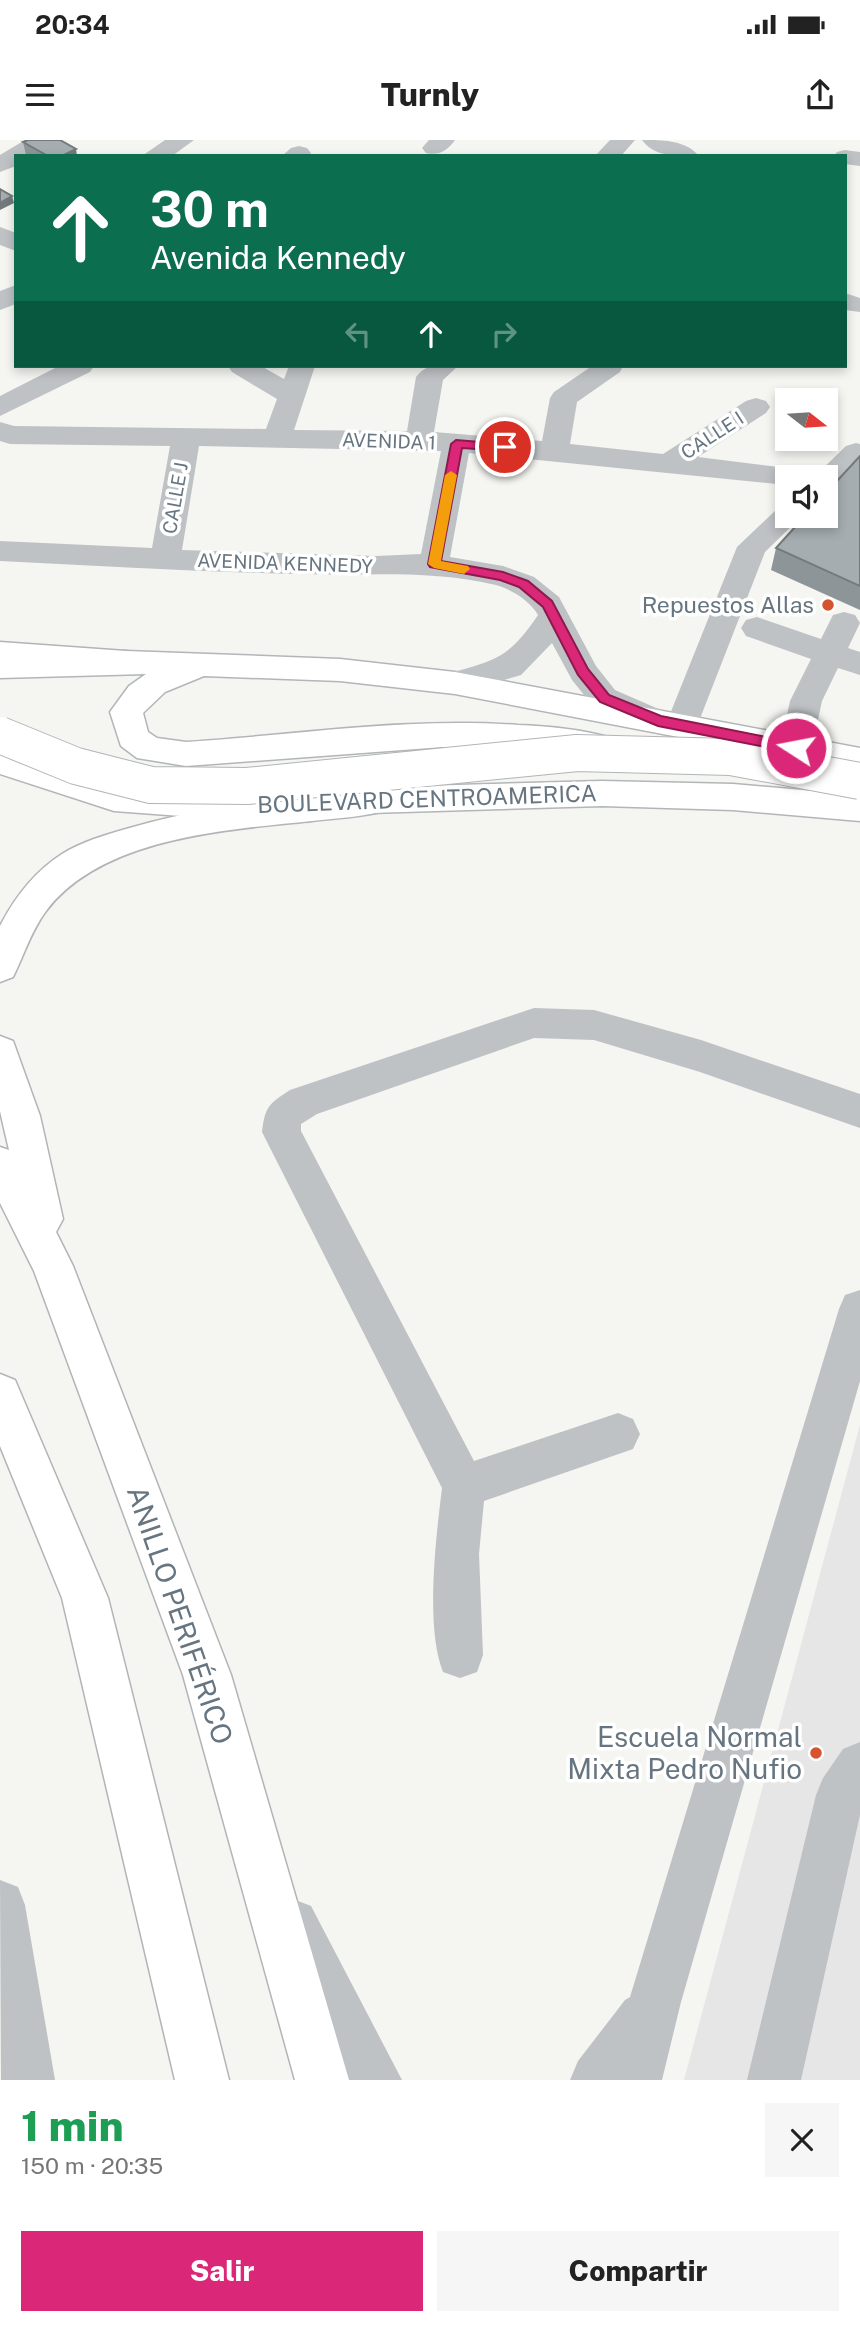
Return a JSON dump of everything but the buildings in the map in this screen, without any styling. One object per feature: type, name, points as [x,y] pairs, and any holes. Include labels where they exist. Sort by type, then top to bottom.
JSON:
[{"type":"main road","points":[[0,653],[204,666],[340,670],[455,683],[860,760]]},
{"type":"main road","points":[[0,667],[126,662]]},
{"type":"main road","points":[[204,666],[158,680],[139,692],[126,712],[134,738],[149,748],[186,754],[447,735],[562,739],[779,782],[860,806]]},
{"type":"main road","points":[[0,735],[76,766],[150,785],[247,786],[577,753],[731,757],[860,781]]},
{"type":"main road","name":"BOULEVARD CENTROAMERICA","points":[[0,762],[70,786],[136,802],[208,806],[466,796],[602,794],[733,797],[860,806]]},
{"type":"main road","points":[[0,967],[15,929],[40,893],[79,860],[135,839],[211,822],[379,800]]},
{"type":"main road","points":[[0,1052],[21,1116],[53,1266]]},
{"type":"main road","name":"ANILLO PERIFÉRICO","points":[[0,1164],[53,1266],[206,1675],[321,2080]]},
{"type":"main road","points":[[0,1394],[85,1598],[202,2080]]},
{"type":"street","points":[[18,154],[42,140]]},
{"type":"street","points":[[158,154],[182,140]]},
{"type":"street","points":[[609,154],[624,140]]},
{"type":"street","points":[[654,140],[683,154]]},
{"type":"street","points":[[0,407],[76,368]]},
{"type":"street","points":[[246,368],[292,396]]},
{"type":"street","points":[[276,439],[301,368]]},
{"type":"street","points":[[419,440],[430,376],[442,368]]},
{"type":"street","points":[[554,451],[564,398],[607,368]]},
{"type":"street","name":"CALLE I","points":[[669,463],[756,407]]},
{"type":"street","name":"AVENIDA 1","points":[[0,431],[10,435],[419,440],[554,451],[775,475]]},
{"type":"street","name":"CALLE J","points":[[165,559],[186,437]]},
{"type":"street","points":[[434,564],[456,444]]},
{"type":"street","points":[[838,469],[856,452]]},
{"type":"street","points":[[670,723],[752,547],[775,527]]},
{"type":"street","name":"AVENIDA KENNEDY","points":[[0,551],[376,566],[434,564],[503,576],[523,584],[548,604],[583,671],[604,698],[670,723]]},
{"type":"street","points":[[455,683],[510,667],[534,645],[554,616]]},
{"type":"street","points":[[796,748],[806,701],[844,623]]},
{"type":"street","points":[[757,628],[860,664]]},
{"type":"street","points":[[460,1656],[456,1554],[464,1486],[281,1132],[283,1115],[304,1102],[534,1023],[594,1025],[701,1056],[860,1111]]},
{"type":"street","points":[[635,2080],[655,2002],[860,1309]]},
{"type":"street","points":[[464,1486],[618,1433]]},
{"type":"street","points":[[774,2080],[840,1795],[860,1766]]},
{"type":"street","points":[[258,1858],[375,2080]]},
{"type":"street","points":[[0,1905],[28,2080]]},
{"type":"street","points":[[597,2080],[655,2002]]},
{"type":"shaded area","name":"Escuela Normal Mixta Pedro Nufio","points":[[860,1425],[860,2080],[684,2080]]},
{"type":"slow traffic","points":[[451,475],[434,564],[464,569]]},
{"type":"place","name":"Repuestos Allas","points":[[828,605]]},
{"type":"place","name":"Escuela Normal Mixta Pedro Nufio","points":[[816,1753]]},
{"type":"route","points":[[505,447],[456,444],[434,564],[503,576],[523,584],[548,604],[583,671],[604,698],[658,721],[796,748]]}]
